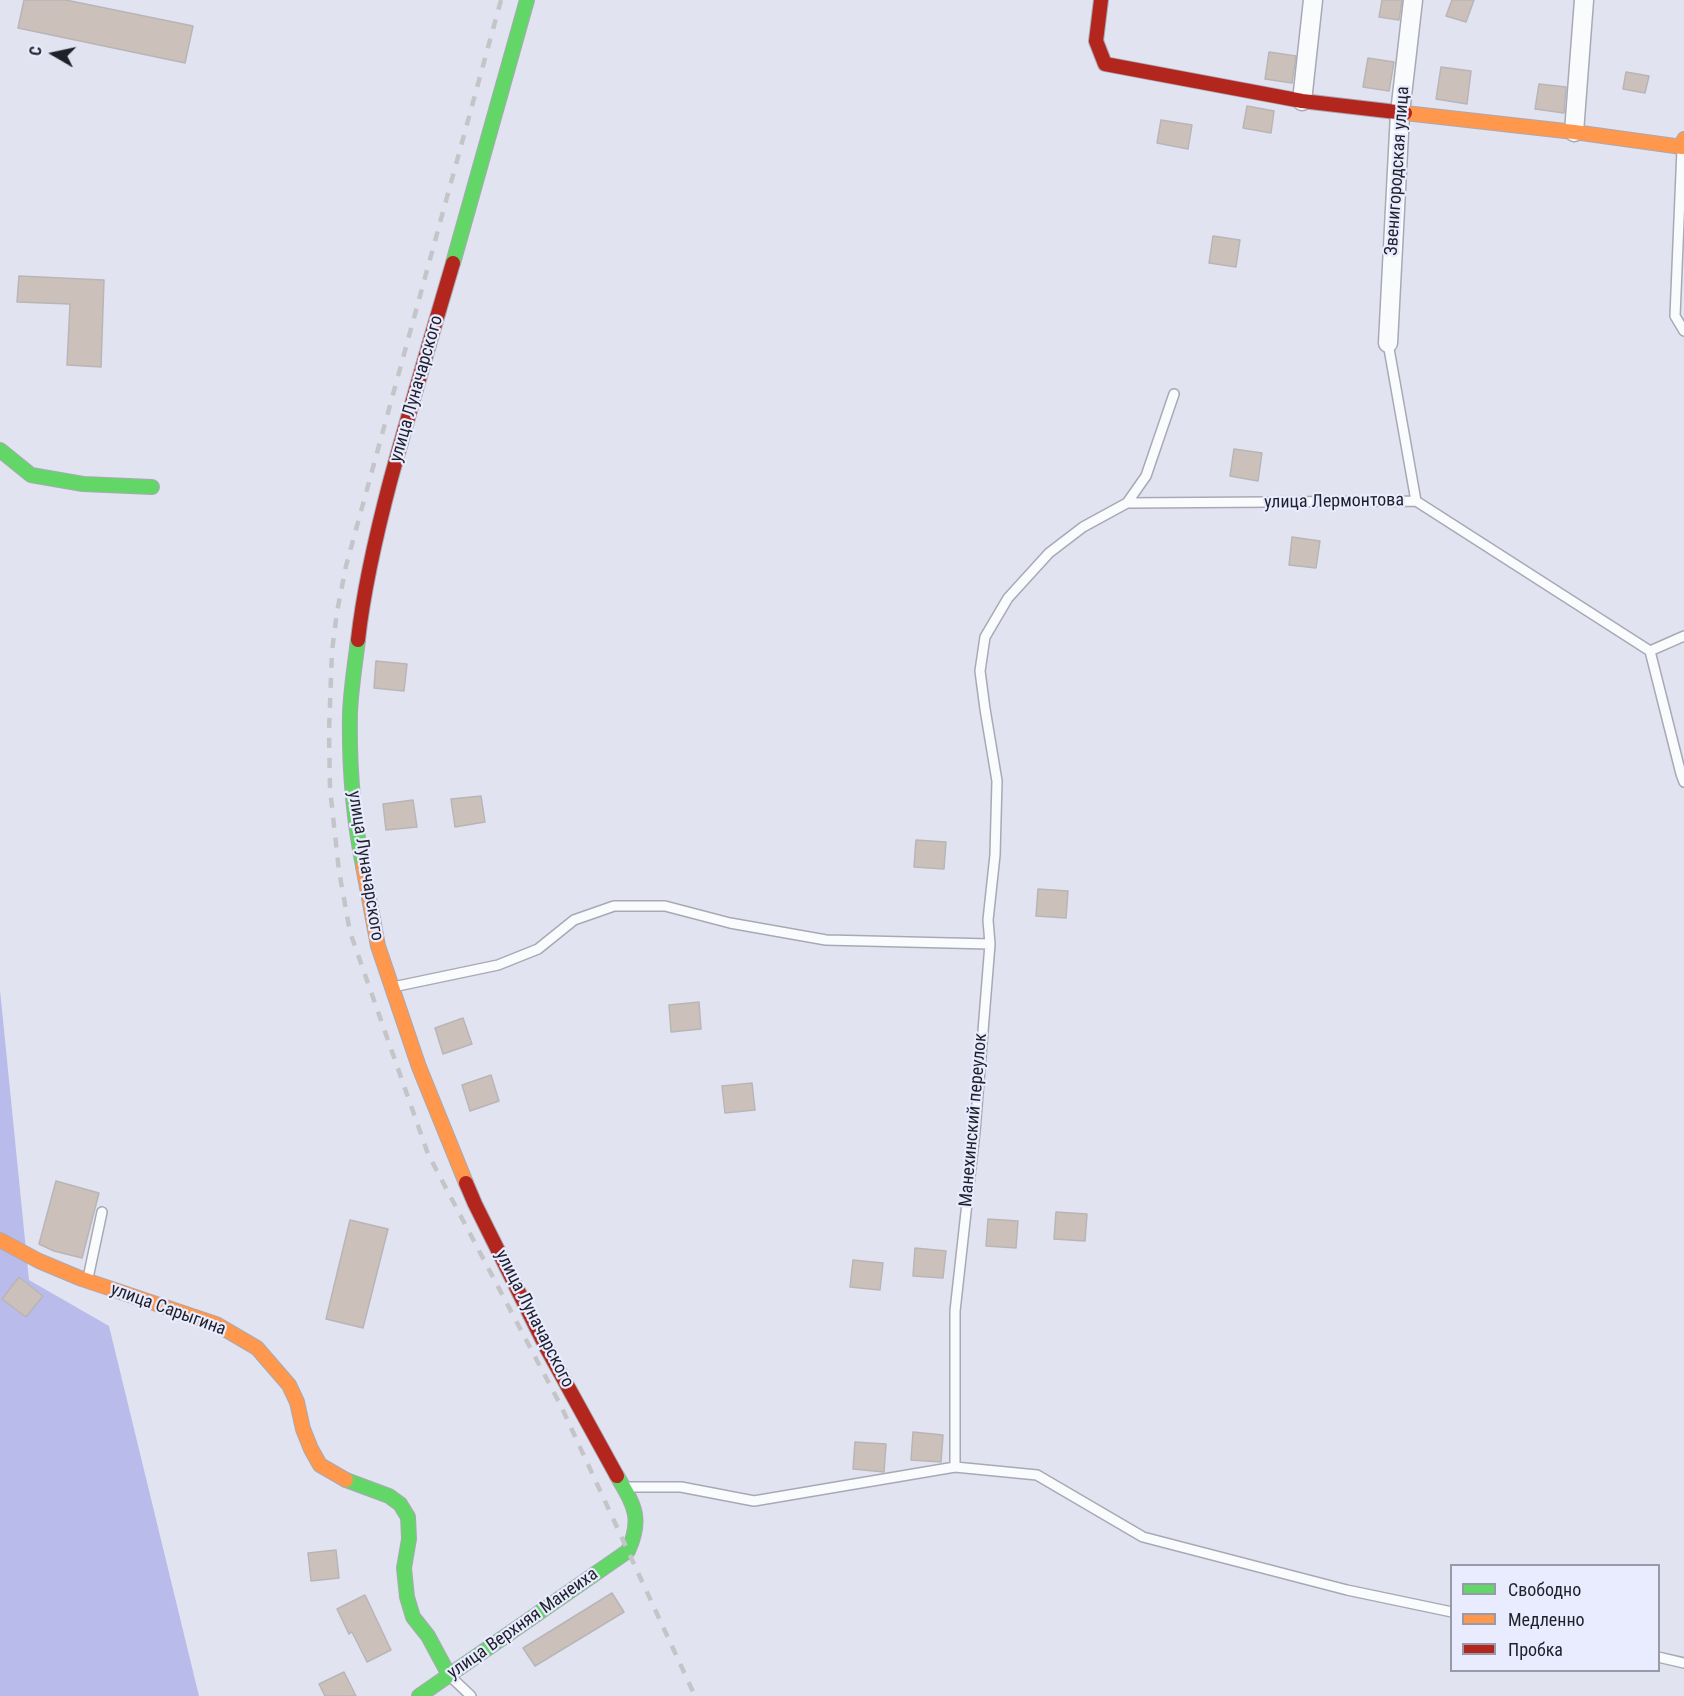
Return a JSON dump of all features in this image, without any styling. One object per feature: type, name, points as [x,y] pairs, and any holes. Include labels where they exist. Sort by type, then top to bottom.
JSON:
[{"type":"main road","name":"улица Луначарского","points":[[527,0],[409,411],[375,540],[360,619],[350,712],[351,775],[358,841],[378,946],[419,1067],[476,1204],[546,1347],[629,1497],[637,1516],[637,1534],[628,1551]]},
{"type":"main road","points":[[1101,0],[1096,41],[1105,64],[1302,101],[1683,143]]},
{"type":"main road","points":[[0,450],[32,475],[83,484],[153,487]]},
{"type":"main road","name":"улица Сарыгина","points":[[0,1240],[39,1261],[88,1281],[216,1324],[257,1348],[289,1385],[297,1402],[303,1429],[320,1465],[339,1477],[389,1496],[400,1504],[408,1516],[409,1539],[404,1568],[407,1597],[413,1617],[428,1636],[449,1675]]},
{"type":"main road","name":"улица Верхняя Манеиха","points":[[419,1696],[628,1551]]},
{"type":"street","points":[[1302,101],[1312,0]]},
{"type":"street","name":"Звенигородская улица","points":[[1388,343],[1400,113],[1413,0]]},
{"type":"street","points":[[1574,132],[1584,0]]},
{"type":"lane","points":[[1683,143],[1675,316],[1684,331]]},
{"type":"lane","name":"улица Лермонтова","points":[[1127,503],[1416,501],[1388,343]]},
{"type":"lane","points":[[1127,503],[1146,476],[1174,394]]},
{"type":"lane","points":[[1416,501],[1650,651],[1684,782]]},
{"type":"lane","name":"Манехинский переулок","points":[[955,1467],[955,1311],[975,1131],[990,944],[988,920],[995,855],[997,781],[980,671],[986,637],[1008,598],[1049,553],[1083,527],[1127,503]]},
{"type":"lane","points":[[1650,651],[1684,636]]},
{"type":"lane","points":[[391,987],[498,966],[538,949],[574,920],[614,906],[665,906],[730,923],[825,940],[990,944]]},
{"type":"lane","points":[[88,1281],[102,1212]]},
{"type":"lane","points":[[623,1487],[681,1487],[754,1501],[955,1467],[1037,1475],[1143,1537],[1347,1590],[1450,1612]]},
{"type":"lane","points":[[1660,1657],[1684,1663]]},
{"type":"lane","points":[[449,1675],[471,1696]]},
{"type":"shaded area","points":[[0,990],[29,1280],[109,1326],[199,1696],[0,1696]]},
{"type":"building","points":[[24,0],[66,0],[193,26],[185,63],[18,28]]},
{"type":"building","points":[[1382,0],[1402,0],[1399,20],[1379,17]]},
{"type":"building","points":[[1452,0],[1474,0],[1466,22],[1446,16]]},
{"type":"building","points":[[1269,52],[1296,56],[1292,83],[1265,79]]},
{"type":"building","points":[[1368,58],[1394,62],[1389,91],[1363,87]]},
{"type":"building","points":[[1441,67],[1471,71],[1467,104],[1436,99]]},
{"type":"building","points":[[1626,72],[1649,76],[1645,93],[1623,89]]},
{"type":"building","points":[[1539,84],[1566,87],[1564,113],[1535,109]]},
{"type":"building","points":[[1247,106],[1274,111],[1271,133],[1243,128]]},
{"type":"building","points":[[1161,120],[1192,125],[1188,149],[1157,143]]},
{"type":"building","points":[[1213,236],[1240,240],[1236,267],[1209,263]]},
{"type":"building","points":[[19,276],[104,280],[101,367],[67,365],[70,304],[17,302]]},
{"type":"building","points":[[1234,449],[1262,453],[1258,481],[1230,476]]},
{"type":"building","points":[[1292,537],[1320,541],[1316,568],[1289,565]]},
{"type":"building","points":[[376,661],[407,664],[404,691],[374,688]]},
{"type":"building","points":[[481,796],[485,822],[455,827],[451,799]]},
{"type":"building","points":[[413,800],[417,827],[386,830],[383,804]]},
{"type":"building","points":[[916,840],[946,842],[944,869],[914,867]]},
{"type":"building","points":[[1038,889],[1068,891],[1066,918],[1036,916]]},
{"type":"building","points":[[699,1002],[701,1029],[671,1032],[669,1005]]},
{"type":"building","points":[[463,1018],[472,1044],[443,1054],[435,1028]]},
{"type":"building","points":[[491,1075],[499,1101],[470,1111],[462,1085]]},
{"type":"building","points":[[752,1083],[755,1110],[725,1113],[722,1086]]},
{"type":"building","points":[[56,1181],[99,1193],[82,1258],[54,1251],[39,1244]]},
{"type":"building","points":[[1056,1212],[1087,1214],[1085,1241],[1054,1239]]},
{"type":"building","points":[[988,1219],[1018,1221],[1016,1248],[986,1246]]},
{"type":"building","points":[[350,1220],[388,1229],[363,1328],[326,1319]]},
{"type":"building","points":[[915,1248],[946,1251],[943,1278],[913,1276]]},
{"type":"building","points":[[853,1260],[883,1263],[880,1290],[850,1287]]},
{"type":"building","points":[[19,1277],[43,1296],[26,1317],[2,1299]]},
{"type":"building","points":[[913,1432],[943,1435],[941,1462],[911,1460]]},
{"type":"building","points":[[855,1442],[886,1444],[884,1472],[853,1469]]},
{"type":"building","points":[[336,1550],[339,1578],[311,1581],[308,1553]]},
{"type":"building","points":[[612,1593],[624,1612],[535,1666],[523,1648]]},
{"type":"building","points":[[365,1595],[391,1650],[367,1662],[352,1632],[349,1634],[337,1609]]},
{"type":"building","points":[[344,1672],[356,1696],[325,1696],[319,1684]]},
{"type":"railway","points":[[501,0],[346,566],[337,612],[332,651],[329,731],[330,789],[339,871],[350,932],[428,1154],[561,1406],[695,1696]]},
{"type":"traffic: fast","points":[[453,263],[527,0]]},
{"type":"traffic: fast","points":[[0,450],[31,475],[83,484],[152,487]]},
{"type":"traffic: fast","points":[[358,640],[351,704],[350,751],[354,809],[363,866]]},
{"type":"traffic: fast","points":[[419,1696],[628,1551],[635,1529],[635,1512],[617,1476]]},
{"type":"traffic: fast","points":[[346,1480],[389,1496],[400,1504],[408,1517],[409,1539],[404,1568],[407,1597],[413,1617],[428,1636],[449,1675]]},
{"type":"traffic: slow","points":[[1405,113],[1682,147],[1684,139]]},
{"type":"traffic: slow","points":[[363,866],[378,946],[419,1067],[466,1183]]},
{"type":"traffic: slow","points":[[0,1240],[39,1261],[82,1279],[216,1324],[257,1348],[289,1385],[297,1402],[303,1429],[320,1465],[346,1480]]},
{"type":"traffic: jam","points":[[1101,0],[1096,41],[1105,64],[1302,101],[1405,113]]},
{"type":"traffic: jam","points":[[358,640],[367,579],[386,498],[453,263]]},
{"type":"traffic: jam","points":[[466,1183],[546,1347],[617,1476]]}]
